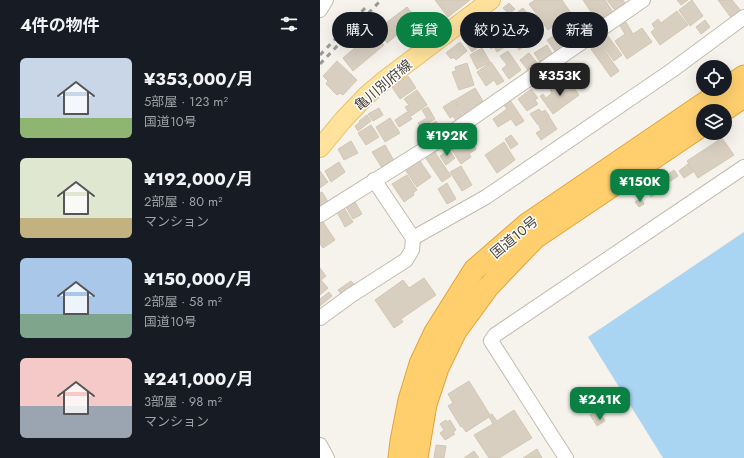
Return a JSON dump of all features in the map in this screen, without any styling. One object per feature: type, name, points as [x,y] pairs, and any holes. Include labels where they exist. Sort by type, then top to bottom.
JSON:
[{"type":"highway","name":"国道10号","points":[[732,84],[744,76]]},
{"type":"highway","name":"国道10号","points":[[399,458],[409,400],[420,364],[435,332],[474,270],[527,224],[715,96]]},
{"type":"highway","points":[[732,105],[744,97]]},
{"type":"highway","name":"国道10号","points":[[417,458],[426,404],[438,368],[456,331],[489,286],[535,238],[696,130]]},
{"type":"main road","name":"亀川別府線","points":[[320,148],[343,120],[367,95],[491,0]]},
{"type":"street","points":[[320,10],[326,0]]},
{"type":"street","points":[[320,214],[455,130],[643,0]]},
{"type":"street","points":[[413,238],[486,197],[671,71],[744,16]]},
{"type":"street","points":[[566,458],[491,341],[494,335],[744,167]]},
{"type":"street","points":[[320,318],[350,296],[406,260],[412,250],[413,238],[374,180]]},
{"type":"street","points":[[320,445],[327,458]]},
{"type":"water","points":[[744,232],[744,458],[663,458],[588,337]]},
{"type":"building","points":[[435,0],[470,0],[452,14],[452,12],[444,12]]},
{"type":"building","points":[[535,0],[562,0],[570,12],[552,12],[552,27],[548,30],[544,25],[544,12],[535,12],[529,4]]},
{"type":"building","points":[[583,0],[605,0],[615,15],[608,20],[608,12],[591,12]]},
{"type":"building","points":[[607,0],[623,0],[626,5],[616,12]]},
{"type":"building","points":[[677,0],[688,0],[681,5]]},
{"type":"building","points":[[692,0],[703,16],[690,26],[679,10]]},
{"type":"building","points":[[718,0],[732,0],[742,12],[732,19]]},
{"type":"building","points":[[509,3],[515,9],[511,12],[507,12],[503,8]]},
{"type":"building","points":[[407,7],[411,12],[400,12]]},
{"type":"building","points":[[523,8],[526,12],[518,12]]},
{"type":"building","points":[[677,11],[688,25],[660,45],[651,32],[655,29],[652,24],[658,19],[661,23]]},
{"type":"building","points":[[396,15],[396,36],[388,42],[388,21]]},
{"type":"building","points":[[624,19],[633,34],[642,28],[652,42],[627,59],[615,41],[625,34],[618,23]]},
{"type":"building","points":[[705,20],[710,27],[701,34],[696,27]]},
{"type":"building","points":[[608,36],[622,55],[614,61],[604,48],[608,48]]},
{"type":"building","points":[[552,37],[552,47],[547,40]]},
{"type":"building","points":[[460,42],[460,48],[465,48],[467,51],[456,60],[453,57],[451,59],[446,53]]},
{"type":"building","points":[[547,45],[554,57],[542,65],[534,53]]},
{"type":"building","points":[[355,48],[380,48],[353,71],[343,58]]},
{"type":"building","points":[[469,48],[477,48],[472,52]]},
{"type":"building","points":[[482,48],[490,62],[477,69],[470,55]]},
{"type":"building","points":[[495,48],[503,48],[497,52]]},
{"type":"building","points":[[553,48],[566,48],[557,54]]},
{"type":"building","points":[[603,48],[619,71],[611,77],[591,49]]},
{"type":"building","points":[[508,51],[521,70],[509,79],[502,69],[507,65],[500,56]]},
{"type":"building","points":[[529,53],[540,66],[531,74],[520,60]]},
{"type":"building","points":[[337,61],[357,80],[343,95],[340,93],[337,95],[326,84],[328,81],[323,76]]},
{"type":"building","points":[[491,62],[504,81],[497,85],[494,80],[486,86],[477,72]]},
{"type":"building","points":[[467,63],[474,85],[459,90],[452,72],[456,71],[455,67]]},
{"type":"building","points":[[408,76],[416,88],[400,99],[392,87]]},
{"type":"building","points":[[569,81],[579,95],[553,114],[540,96],[543,94],[546,98],[552,93],[550,90],[560,83],[562,86]]},
{"type":"building","points":[[475,88],[484,103],[464,115],[455,100]]},
{"type":"building","points":[[531,89],[538,98],[535,100],[538,104],[527,111],[518,99]]},
{"type":"building","points":[[417,90],[427,105],[411,116],[405,107],[409,105],[404,99]]},
{"type":"building","points":[[454,100],[465,120],[458,124],[453,116],[450,118],[443,107]]},
{"type":"building","points":[[510,100],[524,121],[516,126],[511,119],[498,127],[493,119],[507,109],[504,105]]},
{"type":"building","points":[[428,107],[435,119],[421,128],[418,123],[427,118],[422,110]]},
{"type":"building","points":[[379,108],[383,115],[373,121],[368,114]]},
{"type":"building","points":[[539,109],[542,112],[545,110],[550,117],[538,125],[530,114]]},
{"type":"building","points":[[407,112],[412,119],[399,127],[395,120]]},
{"type":"building","points":[[367,115],[371,121],[358,131],[355,126]]},
{"type":"building","points":[[390,118],[400,133],[385,142],[376,127]]},
{"type":"building","points":[[550,118],[557,129],[541,140],[536,133],[541,130],[539,126]]},
{"type":"building","points":[[436,121],[443,133],[427,143],[420,131]]},
{"type":"building","points":[[371,125],[379,137],[366,145],[358,133]]},
{"type":"building","points":[[465,131],[476,149],[469,154],[471,157],[461,164],[447,142]]},
{"type":"building","points":[[511,135],[518,144],[511,149],[505,139]]},
{"type":"building","points":[[719,140],[723,140],[734,155],[698,178],[687,161]]},
{"type":"building","points":[[351,141],[358,153],[344,160],[338,149]]},
{"type":"building","points":[[504,142],[515,160],[497,173],[485,155]]},
{"type":"building","points":[[385,145],[394,161],[382,168],[372,152]]},
{"type":"building","points":[[449,150],[455,158],[446,165],[440,156]]},
{"type":"building","points":[[434,151],[451,176],[442,182],[425,157]]},
{"type":"building","points":[[420,161],[431,177],[417,187],[406,171]]},
{"type":"building","points":[[339,162],[345,172],[331,182],[325,171]]},
{"type":"building","points":[[688,164],[693,172],[684,178],[679,171]]},
{"type":"building","points":[[461,166],[472,185],[462,191],[450,172]]},
{"type":"building","points":[[674,170],[678,176],[666,184],[663,178]]},
{"type":"building","points":[[320,171],[328,182],[320,188]]},
{"type":"building","points":[[407,175],[417,190],[413,193],[414,195],[404,202],[392,184]]},
{"type":"building","points":[[659,181],[664,189],[651,197],[646,189]]},
{"type":"building","points":[[447,183],[456,199],[447,204],[438,189]]},
{"type":"building","points":[[322,192],[329,203],[320,208],[320,193]]},
{"type":"building","points":[[641,198],[644,204],[639,207],[635,202]]},
{"type":"building","points":[[355,202],[362,214],[353,219],[346,207]]},
{"type":"building","points":[[344,208],[353,222],[345,227],[337,212]]},
{"type":"building","points":[[323,222],[335,240],[323,248],[320,244],[320,224]]},
{"type":"building","points":[[320,268],[326,276],[321,280],[328,288],[320,295]]},
{"type":"building","points":[[424,278],[436,295],[401,319],[403,322],[394,328],[375,300],[403,280],[409,288]]},
{"type":"building","points":[[351,281],[354,284],[341,294],[338,290]]},
{"type":"building","points":[[329,292],[332,296],[320,306],[320,299]]},
{"type":"building","points":[[469,381],[490,415],[492,414],[497,421],[514,410],[532,438],[499,458],[489,458],[474,435],[493,424],[489,417],[466,432],[462,426],[461,427],[448,406],[453,403],[448,394]]},
{"type":"building","points":[[586,387],[591,395],[580,403],[575,394]]},
{"type":"building","points":[[598,410],[601,415],[593,420],[590,415]]},
{"type":"building","points":[[602,416],[605,421],[597,426],[594,421]]},
{"type":"building","points":[[446,420],[447,422],[450,420],[456,430],[453,432],[455,434],[445,440],[440,433],[444,430],[440,424]]},
{"type":"building","points":[[436,445],[446,446],[444,458],[434,458]]},
{"type":"building","points":[[537,449],[542,458],[523,458]]},
{"type":"building","points":[[474,451],[479,458],[464,458]]},
{"type":"railway","points":[[320,64],[381,0]]},
{"type":"railway","points":[[320,55],[367,6]]}]
